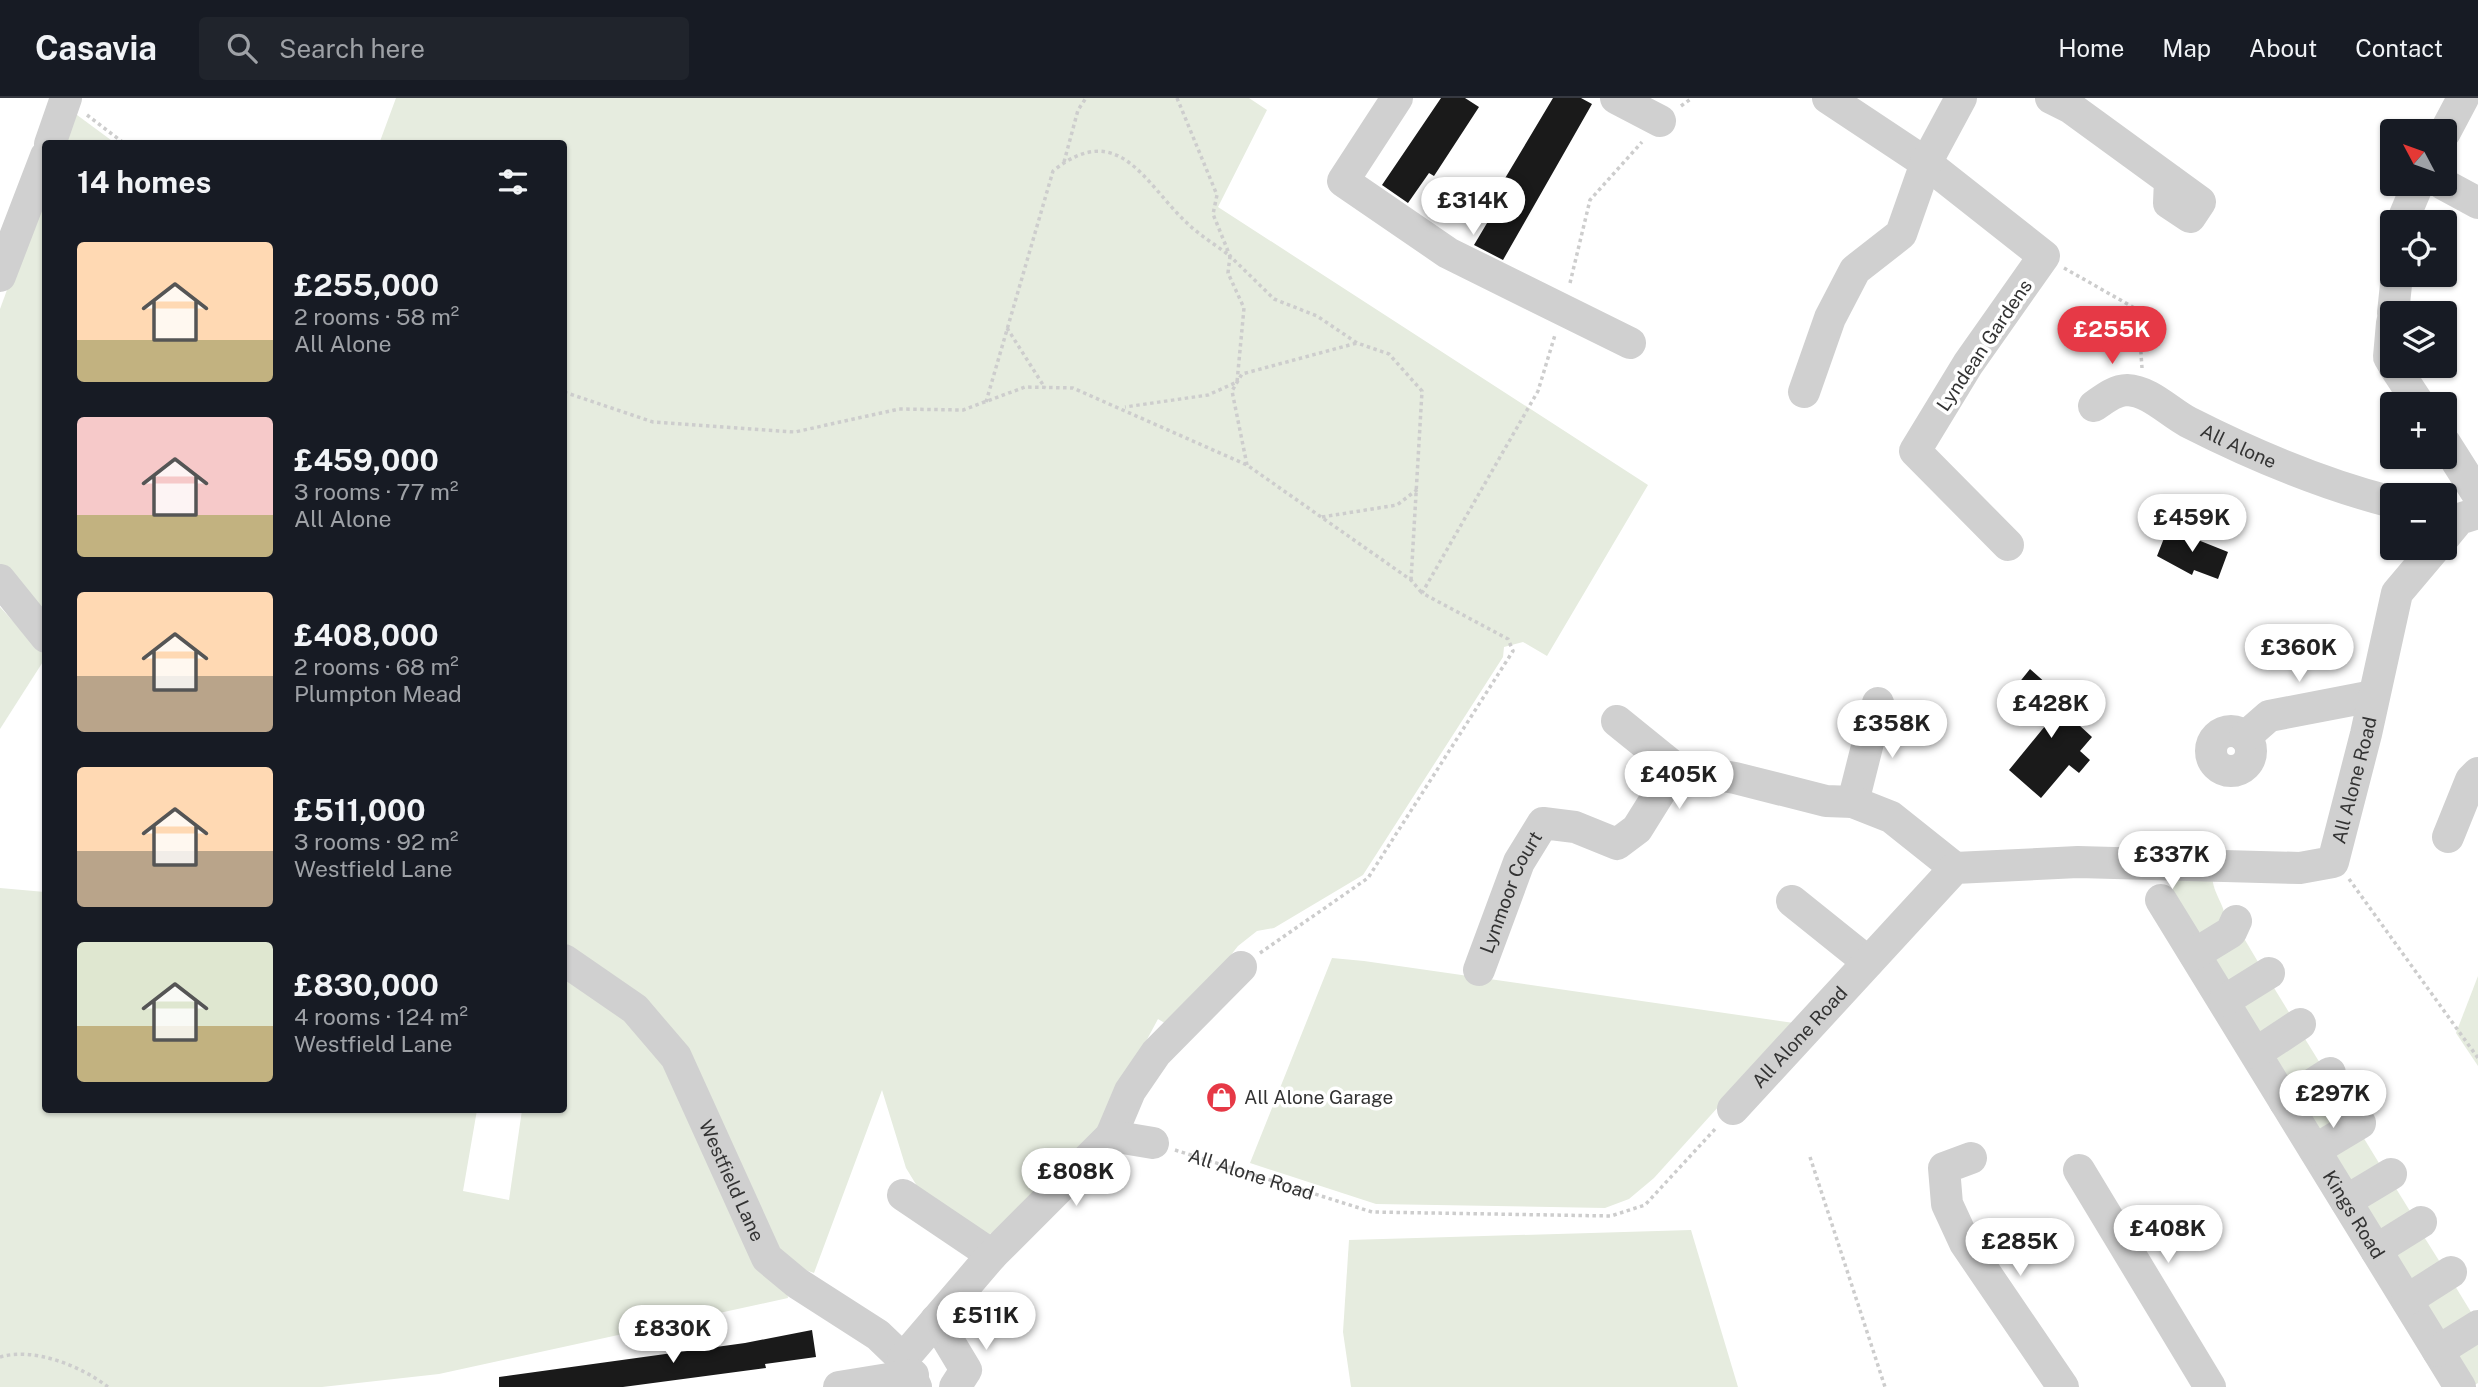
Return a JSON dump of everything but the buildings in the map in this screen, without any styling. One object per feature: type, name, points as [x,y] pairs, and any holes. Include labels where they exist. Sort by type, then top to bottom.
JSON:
[{"type":"street","points":[[1397,98],[1343,181],[1448,253],[1630,343]]},
{"type":"street","points":[[1616,98],[1660,121]]},
{"type":"street","points":[[1828,98],[1926,163],[2044,256]]},
{"type":"street","points":[[1804,392],[1830,318],[1855,270],[1901,234],[1926,163],[1961,98]]},
{"type":"street","points":[[2051,98],[2071,108],[2200,202]]},
{"type":"street","points":[[2452,119],[2463,98]]},
{"type":"street","points":[[51,140],[66,99]]},
{"type":"street","points":[[0,276],[42,166]]},
{"type":"street","points":[[2457,192],[2478,203]]},
{"type":"street","name":"Lyndean Gardens","points":[[2007,545],[1915,451],[1968,364],[2044,256]]},
{"type":"street","points":[[2094,405],[2126,390],[2143,393]]},
{"type":"street","name":"All Alone","points":[[2143,393],[2186,422],[2333,486],[2380,499]]},
{"type":"street","points":[[2451,469],[2461,515]]},
{"type":"street","name":"All Alone Road","points":[[1733,1109],[1955,868],[2078,862],[2300,868],[2333,862],[2341,844],[2397,593],[2425,560]]},
{"type":"street","points":[[0,580],[42,632]]},
{"type":"street","points":[[2245,737],[2269,716],[2374,696]]},
{"type":"street","points":[[1853,802],[1878,703]]},
{"type":"street","points":[[1617,721],[1675,768],[1735,778],[1826,801],[1853,802],[1891,817],[1955,868]]},
{"type":"street","name":"Lynmoor Court","points":[[1479,970],[1519,862],[1543,823],[1575,827],[1617,844],[1637,829],[1675,768]]},
{"type":"street","points":[[2448,837],[2471,780],[2478,773]]},
{"type":"street","name":"Kings Road","points":[[2161,900],[2460,1387]]},
{"type":"street","points":[[1792,901],[1868,962]]},
{"type":"street","points":[[2195,954],[2231,932],[2236,920]]},
{"type":"street","name":"Westfield Lane","points":[[567,962],[635,1009],[676,1057],[767,1258],[797,1283],[878,1335],[911,1374]]},
{"type":"street","points":[[839,1387],[911,1374],[936,1320],[992,1255],[1111,1136],[1130,1091],[1156,1053],[1241,967]]},
{"type":"street","points":[[2224,1001],[2269,973]]},
{"type":"street","points":[[2256,1053],[2300,1024]]},
{"type":"street","points":[[2285,1102],[2330,1073]]},
{"type":"street","points":[[2315,1150],[2360,1123]]},
{"type":"street","points":[[1111,1136],[1153,1143]]},
{"type":"street","points":[[1971,1158],[1944,1168],[1947,1204],[1965,1243],[2063,1387]]},
{"type":"street","points":[[2079,1170],[2197,1382]]},
{"type":"street","points":[[2346,1201],[2391,1174]]},
{"type":"street","points":[[902,1195],[992,1255]]},
{"type":"street","points":[[2376,1250],[2421,1223]]},
{"type":"street","points":[[2407,1300],[2451,1272]]},
{"type":"street","points":[[936,1320],[965,1370],[955,1387]]},
{"type":"street","points":[[2438,1350],[2478,1326]]},
{"type":"path","points":[[1064,162],[1078,110],[1086,98]]},
{"type":"path","points":[[1177,98],[1217,195],[1213,214],[1230,256],[1228,273],[1244,307],[1237,382]]},
{"type":"path","points":[[1422,593],[1538,391],[1563,310],[1590,200],[1660,121],[1692,98]]},
{"type":"path","points":[[66,99],[120,140]]},
{"type":"path","points":[[986,402],[1053,171],[1081,153],[1096,151],[1129,159],[1188,224],[1230,256],[1274,299],[1317,316],[1357,343],[1389,354],[1422,391],[1411,580]]},
{"type":"path","points":[[2044,256],[2138,310],[2143,393]]},
{"type":"path","points":[[1007,328],[1045,388]]},
{"type":"path","points":[[1247,465],[1232,391],[1242,374],[1357,343]]},
{"type":"path","points":[[1123,408],[1208,395],[1237,382]]},
{"type":"path","points":[[567,393],[653,422],[795,432],[899,409],[963,410],[1025,387],[1073,388],[1247,465],[1411,580],[1422,593],[1507,639],[1513,651],[1368,878],[1241,967]]},
{"type":"path","points":[[1321,517],[1397,505],[1418,489]]},
{"type":"path","points":[[2333,862],[2360,891],[2478,1058]]},
{"type":"path","name":"All Alone Road","points":[[1153,1143],[1372,1212],[1611,1216],[1645,1206],[1733,1109]]},
{"type":"path","points":[[1810,1157],[1885,1387]]},
{"type":"path","points":[[0,1357],[18,1352],[88,1372],[108,1387]]},
{"type":"shaded area","points":[[396,98],[1249,98],[1267,110],[1218,207],[1648,485],[1547,656],[1523,642],[1504,647],[1503,657],[1363,875],[1274,928],[1257,931],[1238,946],[1173,1028],[1158,1019],[1101,1125],[1004,1224],[983,1239],[931,1209],[906,1168],[882,1090],[814,1273],[788,1264],[767,1244],[644,1000],[567,945],[567,140],[380,140]]},
{"type":"shaded area","points":[[73,112],[111,140],[63,140]]},
{"type":"shaded area","points":[[42,195],[42,619],[0,570],[0,309]]},
{"type":"shaded area","points":[[0,607],[42,653],[42,663],[0,729]]},
{"type":"shaded area","points":[[2212,875],[2224,910],[2225,922],[2203,933],[2195,931],[2173,892],[2173,879]]},
{"type":"shaded area","points":[[0,888],[42,892],[42,1113],[476,1113],[463,1191],[509,1200],[522,1113],[567,1113],[567,972],[656,1043],[787,1289],[788,1298],[439,1374],[322,1387],[0,1387]]},
{"type":"shaded area","points":[[2242,935],[2261,967],[2229,987],[2209,955]]},
{"type":"shaded area","points":[[1332,958],[1794,1023],[1654,1178],[1629,1199],[1605,1208],[1376,1204],[1250,1163]]},
{"type":"shaded area","points":[[2478,976],[2478,1066],[2456,1033]]},
{"type":"shaded area","points":[[2271,983],[2293,1019],[2260,1038],[2239,1004]]},
{"type":"shaded area","points":[[2302,1034],[2323,1068],[2290,1088],[2270,1054]]},
{"type":"shaded area","points":[[2332,1083],[2353,1117],[2321,1137],[2300,1103]]},
{"type":"shaded area","points":[[2360,1132],[2382,1168],[2351,1187],[2329,1151]]},
{"type":"shaded area","points":[[2392,1182],[2413,1216],[2381,1236],[2360,1202]]},
{"type":"shaded area","points":[[1691,1230],[1738,1387],[1351,1387],[1343,1332],[1349,1240]]},
{"type":"shaded area","points":[[2421,1232],[2443,1267],[2412,1286],[2390,1251]]},
{"type":"shaded area","points":[[2452,1281],[2474,1317],[2443,1337],[2421,1301]]},
{"type":"shaded area","points":[[2478,1336],[2478,1383],[2473,1386],[2452,1352]]},
{"type":"place","name":"All Alone Garage","points":[[1221,1097]]}]
